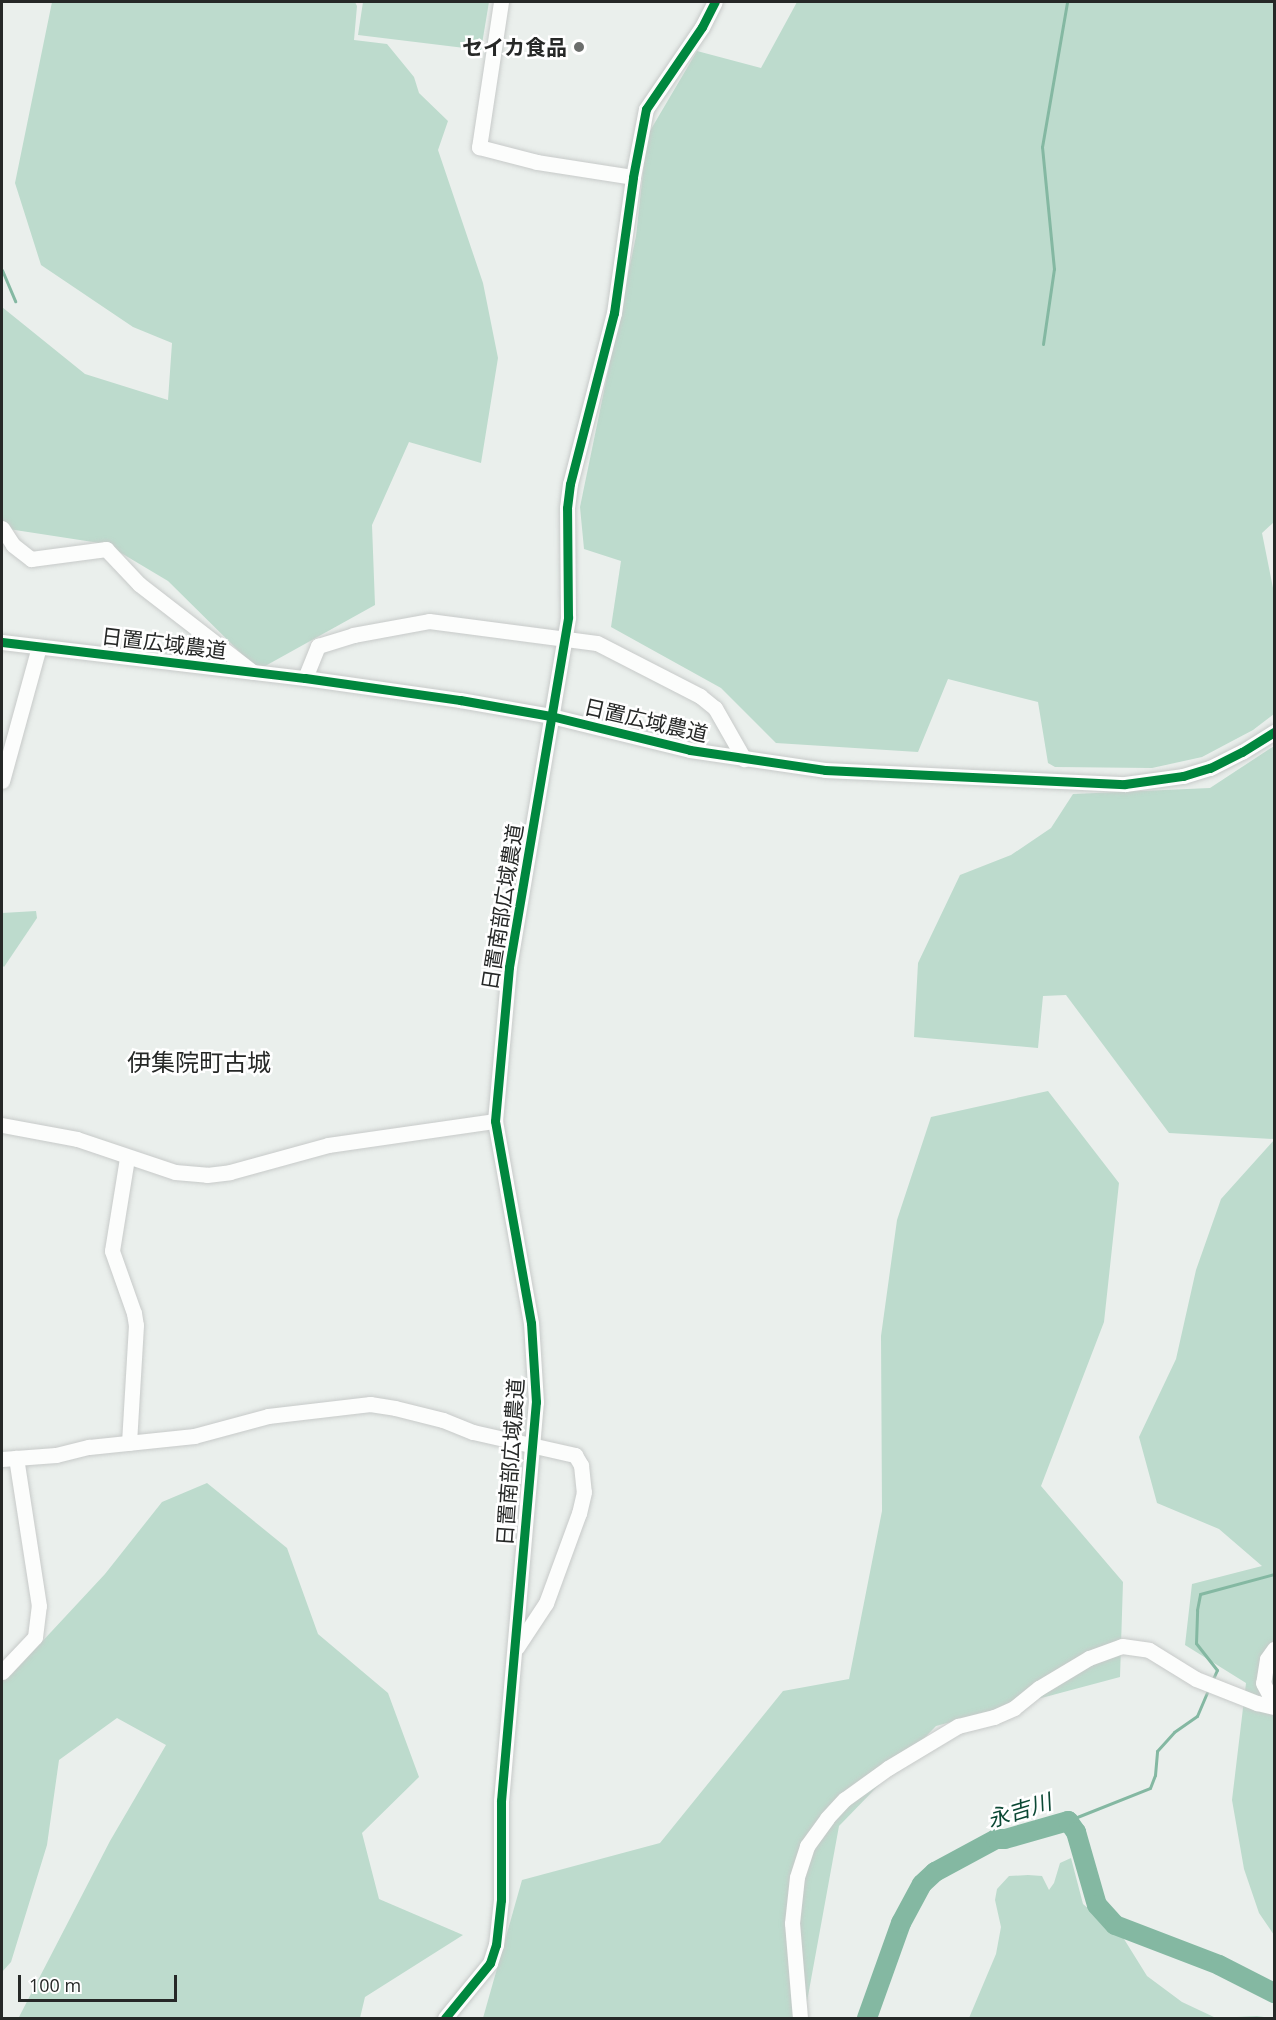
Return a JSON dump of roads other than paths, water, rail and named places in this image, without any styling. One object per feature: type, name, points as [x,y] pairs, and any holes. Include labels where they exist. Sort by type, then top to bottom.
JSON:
[{"type":"street","points":[[501,2],[479,147],[537,162],[633,177]]},
{"type":"street","name":"日置南部広域農道","points":[[445,2019],[490,1963],[496,1945],[501,1900],[501,1801],[536,1402],[531,1323],[495,1121],[509,967],[565,639],[570,484],[614,313],[633,177],[646,109],[694,39],[715,2]]},
{"type":"street","points":[[2,528],[13,545],[31,559],[106,549],[139,584],[253,672]]},
{"type":"street","points":[[305,678],[318,646],[353,635],[429,621],[609,647],[700,696],[715,708],[744,759]]},
{"type":"street","name":"日置広域農道","points":[[2,642],[305,678],[551,716],[690,750],[825,770],[1125,784],[1183,776],[1210,768],[1275,732]]},
{"type":"street","points":[[2,781],[39,647]]},
{"type":"street","points":[[2,1125],[77,1139],[175,1173],[207,1175],[230,1172],[328,1145],[495,1121]]},
{"type":"street","points":[[127,1158],[112,1251],[136,1325],[129,1443]]},
{"type":"street","points":[[2,1672],[35,1637],[39,1606],[9,1458],[56,1455],[89,1447],[194,1436],[268,1416],[370,1404],[443,1420],[473,1432],[575,1455],[581,1465],[584,1491],[546,1603],[515,1649]]},
{"type":"street","points":[[800,2019],[792,1923],[797,1876],[807,1846],[844,1799],[888,1768],[958,1726],[994,1717],[1014,1708],[1039,1688],[1089,1658],[1122,1646],[1149,1650],[1196,1679],[1257,1703],[1275,1705]]},
{"type":"street","points":[[1275,1649],[1268,1659],[1263,1683],[1275,1705]]},
{"type":"waterway","points":[[1043,344],[1054,269],[1042,147],[1067,2]]},
{"type":"waterway","points":[[2,270],[15,301]]},
{"type":"waterway","points":[[1212,1681],[1217,1670],[1196,1643],[1200,1594],[1274,1574]]},
{"type":"waterway","points":[[1067,1821],[1150,1788],[1155,1775],[1157,1751],[1174,1732],[1197,1716],[1208,1690]]},
{"type":"waterway","name":"永吉川","points":[[867,2018],[901,1923],[922,1884],[935,1872],[996,1839],[1005,1839],[1068,1821],[1076,1832],[1097,1905],[1115,1925],[1219,1965],[1274,1993]]},
{"type":"place","name":"セイカ食品","points":[[579,47]]},
{"type":"district","name":"伊集院町古城","points":[[199,1062]]}]
